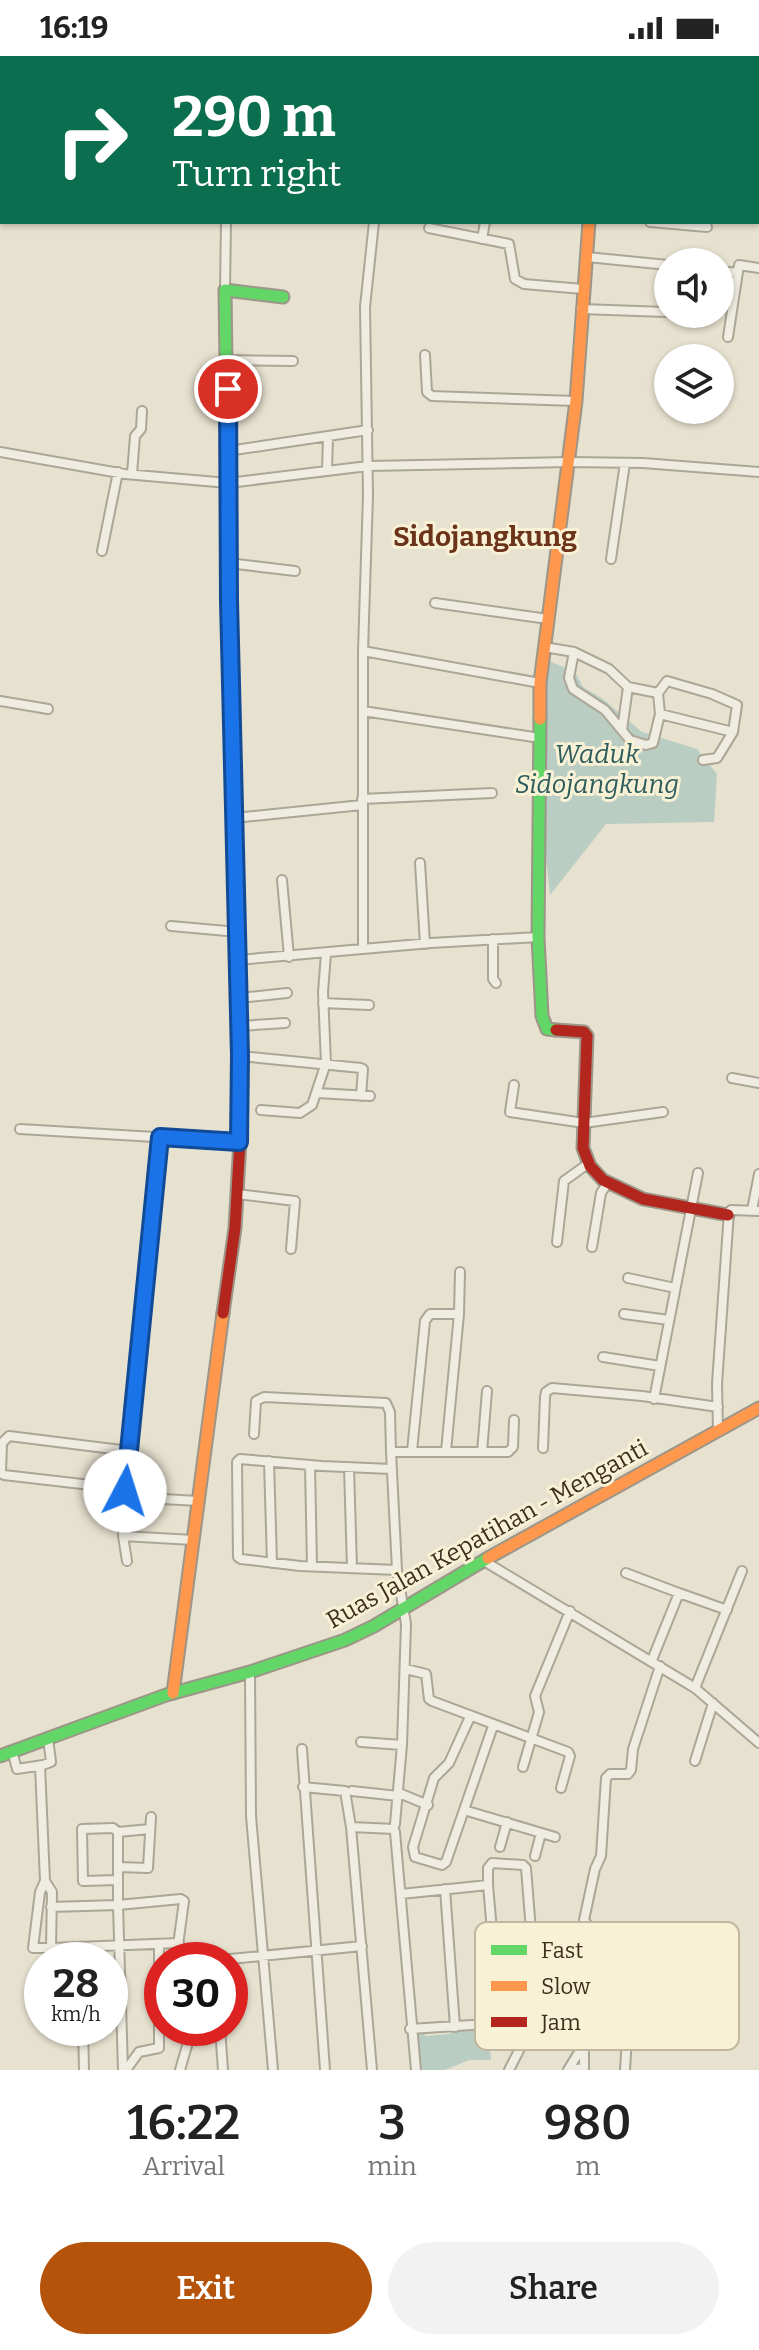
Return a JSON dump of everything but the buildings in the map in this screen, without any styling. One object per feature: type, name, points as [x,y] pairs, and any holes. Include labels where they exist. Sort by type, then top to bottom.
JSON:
[{"type":"street","points":[[173,1693],[235,1228],[239,1142],[240,1026],[228,563],[226,224]]},
{"type":"street","points":[[363,949],[363,651],[368,466],[365,307],[374,224]]},
{"type":"street","points":[[482,239],[485,224]]},
{"type":"street","points":[[589,224],[576,401],[540,683],[538,937],[543,1022],[547,1029],[584,1032],[587,1036],[583,1148],[595,1172],[620,1191],[649,1202],[728,1215]]},
{"type":"street","points":[[673,224],[707,227]]},
{"type":"street","points":[[429,228],[509,244],[515,279],[519,282],[583,289]]},
{"type":"street","points":[[587,257],[654,264]]},
{"type":"street","points":[[728,337],[739,265],[759,268]]},
{"type":"street","points":[[734,273],[738,273]]},
{"type":"street","points":[[225,290],[283,297]]},
{"type":"street","points":[[581,309],[654,312]]},
{"type":"street","points":[[425,355],[427,392],[432,396],[576,401]]},
{"type":"street","points":[[228,360],[293,361]]},
{"type":"street","points":[[132,474],[135,436],[141,429],[142,411]]},
{"type":"street","points":[[228,451],[368,430]]},
{"type":"street","points":[[327,471],[328,437]]},
{"type":"street","points":[[0,452],[132,474],[228,483],[368,466],[569,462],[759,472]]},
{"type":"street","points":[[611,559],[625,463]]},
{"type":"street","points":[[102,551],[118,472]]},
{"type":"street","points":[[228,563],[295,571]]},
{"type":"street","points":[[435,603],[548,619]]},
{"type":"street","points":[[544,647],[574,652],[609,669],[628,687],[658,693]]},
{"type":"street","points":[[363,651],[540,683]]},
{"type":"street","points":[[574,652],[570,685],[605,710],[630,740],[653,743],[660,714],[658,693],[667,681],[735,703],[738,709],[733,732],[717,758],[703,760]]},
{"type":"street","points":[[622,730],[628,687]]},
{"type":"street","points":[[0,701],[48,709]]},
{"type":"street","points":[[363,711],[540,738]]},
{"type":"street","points":[[660,714],[733,732]]},
{"type":"street","points":[[234,818],[362,802],[492,793]]},
{"type":"street","points":[[420,863],[425,944]]},
{"type":"street","points":[[282,880],[289,957]]},
{"type":"street","points":[[171,926],[238,932]]},
{"type":"street","points":[[238,960],[538,937]]},
{"type":"street","points":[[493,939],[493,979],[496,983]]},
{"type":"street","points":[[261,1110],[307,1111],[317,1093],[325,1066],[323,1003],[326,954]]},
{"type":"street","points":[[239,998],[287,993]]},
{"type":"street","points":[[323,1003],[369,1005]]},
{"type":"street","points":[[240,1026],[285,1023]]},
{"type":"street","points":[[240,1056],[363,1069],[365,1096],[317,1093]]},
{"type":"street","points":[[732,1078],[759,1083]]},
{"type":"street","points":[[514,1085],[510,1112],[584,1123],[663,1112]]},
{"type":"street","points":[[20,1129],[239,1142]]},
{"type":"street","points":[[127,1561],[123,1536],[125,1493],[160,1137]]},
{"type":"street","points":[[557,1242],[564,1181],[589,1163]]},
{"type":"street","points":[[654,1399],[698,1173]]},
{"type":"street","points":[[718,1432],[728,1215],[731,1210],[756,1210],[759,1174]]},
{"type":"street","points":[[592,1247],[601,1193],[608,1182]]},
{"type":"street","points":[[237,1194],[295,1201],[291,1249]]},
{"type":"street","points":[[446,1451],[460,1272]]},
{"type":"street","points":[[628,1278],[675,1288]]},
{"type":"street","points":[[412,1451],[425,1321],[434,1313],[459,1314]]},
{"type":"street","points":[[624,1314],[669,1320]]},
{"type":"street","points":[[603,1357],[660,1366]]},
{"type":"street","points":[[543,1448],[545,1397],[549,1389],[576,1389],[718,1407]]},
{"type":"street","points":[[482,1452],[487,1391]]},
{"type":"street","points":[[254,1434],[256,1401],[264,1397],[386,1403],[390,1412],[397,1570],[404,1607],[406,1669],[395,1824]]},
{"type":"street","name":"Ruas Jalan Kepatihan - Menganti","points":[[6,1754],[173,1693],[250,1672],[345,1640],[759,1408]]},
{"type":"street","points":[[391,1452],[511,1451],[514,1420]]},
{"type":"street","points":[[129,1451],[9,1436],[2,1443],[1,1473],[125,1493],[199,1501]]},
{"type":"street","points":[[391,1469],[245,1458],[237,1462],[238,1557],[272,1563],[397,1570]]},
{"type":"street","points":[[269,1461],[272,1563]]},
{"type":"street","points":[[310,1465],[312,1566]]},
{"type":"street","points":[[349,1467],[352,1568]]},
{"type":"street","points":[[123,1536],[193,1540]]},
{"type":"street","points":[[484,1561],[695,1688],[759,1743]]},
{"type":"street","points":[[695,1688],[742,1571]]},
{"type":"street","points":[[626,1573],[727,1610]]},
{"type":"street","points":[[585,1922],[595,1869],[601,1856],[606,1778],[610,1774],[628,1774],[631,1770],[633,1749],[656,1663],[679,1593]]},
{"type":"street","points":[[523,1767],[539,1708],[535,1696],[570,1611]]},
{"type":"street","points":[[406,1669],[426,1674],[429,1699],[493,1726],[568,1752],[570,1756],[561,1788]]},
{"type":"street","points":[[250,1672],[251,1816],[273,2070]]},
{"type":"street","points":[[695,1761],[713,1703]]},
{"type":"street","points":[[470,1717],[449,1763],[434,1778],[413,1855],[442,1865],[446,1862],[493,1726]]},
{"type":"street","points":[[6,1754],[17,1769],[51,1762],[48,1738]]},
{"type":"street","points":[[361,1742],[402,1745]]},
{"type":"street","points":[[302,1749],[325,2070]]},
{"type":"street","points":[[34,1942],[40,1892],[45,1881],[40,1766]]},
{"type":"street","points":[[303,1787],[345,1791],[351,1827],[372,2070]]},
{"type":"street","points":[[352,1791],[398,1794],[428,1805]]},
{"type":"street","points":[[464,1810],[555,1837]]},
{"type":"street","points":[[118,1867],[148,1868],[151,1817]]},
{"type":"street","points":[[500,1847],[507,1822]]},
{"type":"street","points":[[351,1827],[394,1829],[416,2070]]},
{"type":"street","points":[[118,1880],[83,1881],[82,1829],[113,1828],[118,1832],[150,1829]]},
{"type":"street","points":[[118,1832],[121,1942]]},
{"type":"street","points":[[535,1856],[541,1833]]},
{"type":"street","points":[[491,1922],[488,1868],[492,1863],[523,1865],[526,1868],[530,1922]]},
{"type":"street","points":[[45,1881],[52,1892],[51,1942]]},
{"type":"street","points":[[401,1894],[488,1885]]},
{"type":"street","points":[[445,1889],[455,2027]]},
{"type":"street","points":[[51,1907],[181,1899],[184,1901],[184,1917],[179,1942]]},
{"type":"street","points":[[248,1956],[362,1946]]},
{"type":"street","points":[[410,2029],[475,2025]]},
{"type":"street","points":[[83,2046],[84,2070]]},
{"type":"street","points":[[123,2046],[124,2070]]},
{"type":"street","points":[[180,2070],[187,2046]]},
{"type":"street","points":[[221,2046],[223,2070]]},
{"type":"street","points":[[124,2070],[139,2052],[159,2048]]},
{"type":"street","points":[[509,2070],[520,2050]]},
{"type":"street","points":[[569,2070],[584,2068],[584,2050]]},
{"type":"street","points":[[625,2070],[626,2050]]},
{"type":"water","name":"Waduk Sidojangkung","points":[[549,661],[575,672],[583,687],[603,699],[642,732],[697,749],[717,774],[714,822],[606,824],[550,895],[541,813],[540,699]]},
{"type":"water","points":[[475,2028],[475,2050],[490,2050],[491,2060],[469,2060],[445,2070],[419,2070],[414,2031],[424,2032],[425,2036],[450,2034],[454,2029]]},
{"type":"traffic: fast","points":[[230,660],[225,290],[283,297]]},
{"type":"traffic: fast","points":[[540,719],[538,937],[542,1016],[547,1029],[556,1030]]},
{"type":"traffic: fast","points":[[0,1756],[166,1695],[250,1672],[345,1640],[488,1558]]},
{"type":"traffic: slow","points":[[540,719],[540,683],[576,401],[589,224]]},
{"type":"traffic: slow","points":[[173,1693],[223,1313]]},
{"type":"traffic: slow","points":[[488,1558],[759,1408]]},
{"type":"traffic: jam","points":[[223,1313],[235,1228],[241,1123],[230,660]]},
{"type":"traffic: jam","points":[[556,1030],[584,1032],[587,1036],[583,1148],[590,1166],[603,1180],[643,1199],[728,1215]]},
{"type":"district","name":"Sidojangkung","points":[[485,536]]},
{"type":"route","points":[[125,1491],[160,1137],[239,1142],[241,1123],[229,601],[228,389]]}]
